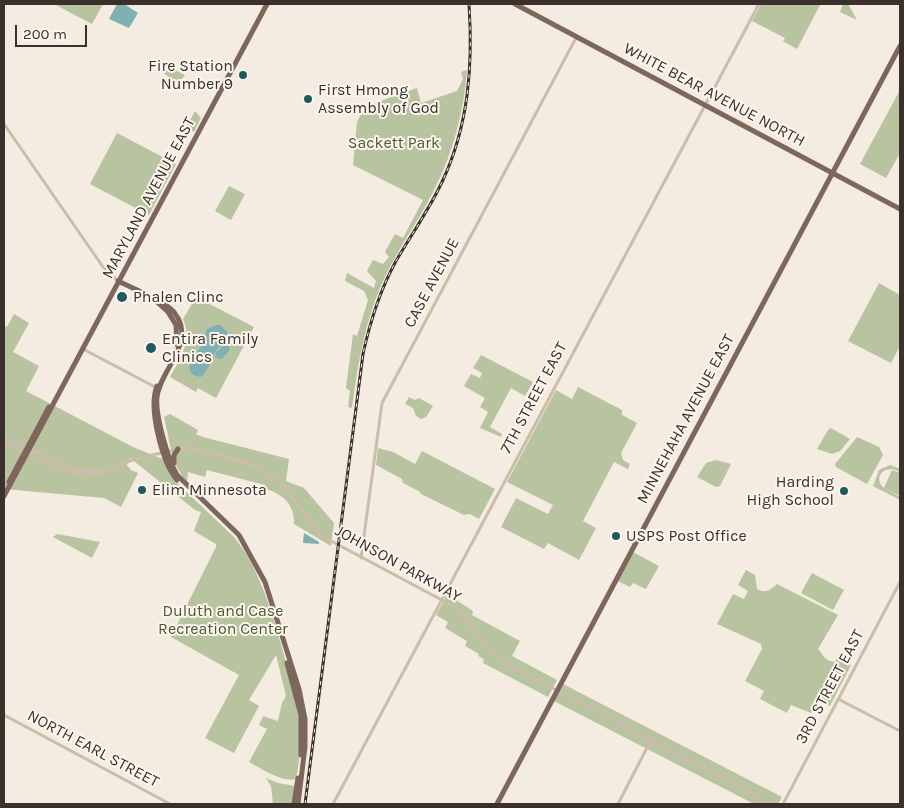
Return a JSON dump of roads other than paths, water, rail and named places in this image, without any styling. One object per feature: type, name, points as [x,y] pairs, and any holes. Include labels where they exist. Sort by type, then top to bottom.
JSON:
[{"type":"main road","name":"MARYLAND AVENUE EAST","points":[[4,496],[267,4]]},
{"type":"main road","name":"WHITE BEAR AVENUE NORTH","points":[[516,4],[900,209]]},
{"type":"main road","name":"MINNEHAHA AVENUE EAST","points":[[497,804],[900,46]]},
{"type":"main road","points":[[118,281],[156,301],[172,317],[176,325],[178,341],[154,395],[154,412],[169,469],[179,482],[239,541],[264,589],[301,715],[302,748],[296,804]]},
{"type":"main road","points":[[178,449],[174,455],[174,465],[182,481]]},
{"type":"main road","points":[[165,452],[173,469],[182,481],[239,535],[265,582],[299,689],[305,719],[306,747],[296,804]]},
{"type":"street","name":"7TH STREET EAST","points":[[333,804],[440,599],[759,4]]},
{"type":"street","name":"CASE AVENUE","points":[[361,558],[382,403],[577,36]]},
{"type":"street","points":[[4,124],[108,273],[118,281]]},
{"type":"street","points":[[82,349],[157,388]]},
{"type":"street","name":"JOHNSON PARKWAY","points":[[4,438],[27,451]]},
{"type":"street","name":"JOHNSON PARKWAY","points":[[4,443],[72,470],[94,472],[165,452],[193,448],[265,471],[282,484],[317,532],[361,558],[440,599],[460,612],[491,650],[504,662],[771,804]]},
{"type":"street","name":"3RD STREET EAST","points":[[783,804],[900,582]]},
{"type":"street","points":[[838,699],[900,731]]},
{"type":"street","name":"NORTH EARL STREET","points":[[4,715],[168,804]]},
{"type":"street","points":[[618,804],[651,740]]},
{"type":"water","points":[[117,4],[124,4],[138,13],[129,28],[109,19]]},
{"type":"water","points":[[221,325],[231,337],[229,351],[222,359],[215,358],[216,352],[222,347],[219,347],[214,354],[204,374],[201,377],[194,375],[190,372],[190,364],[203,343],[207,329]]},
{"type":"water","points":[[304,533],[319,542],[319,544],[303,543]]},
{"type":"railway","points":[[305,804],[363,354],[372,318],[385,283],[437,192],[458,139],[467,95],[469,72],[469,4]]},
{"type":"place","name":"Fire Station Number 9","points":[[243,75]]},
{"type":"place","name":"First Hmong Assembly of God","points":[[308,99]]},
{"type":"place","name":"Phalen Clinc","points":[[122,297]]},
{"type":"place","name":"Entira Family Clinics","points":[[151,348]]},
{"type":"place","name":"Elim Minnesota","points":[[142,490]]},
{"type":"place","name":"Harding High School","points":[[844,491]]},
{"type":"place","name":"USPS Post Office","points":[[616,536]]},
{"type":"park label","name":"Sackett Park","points":[[394,143]]},
{"type":"park label","name":"Duluth and Case Recreation Center","points":[[223,620]]}]
